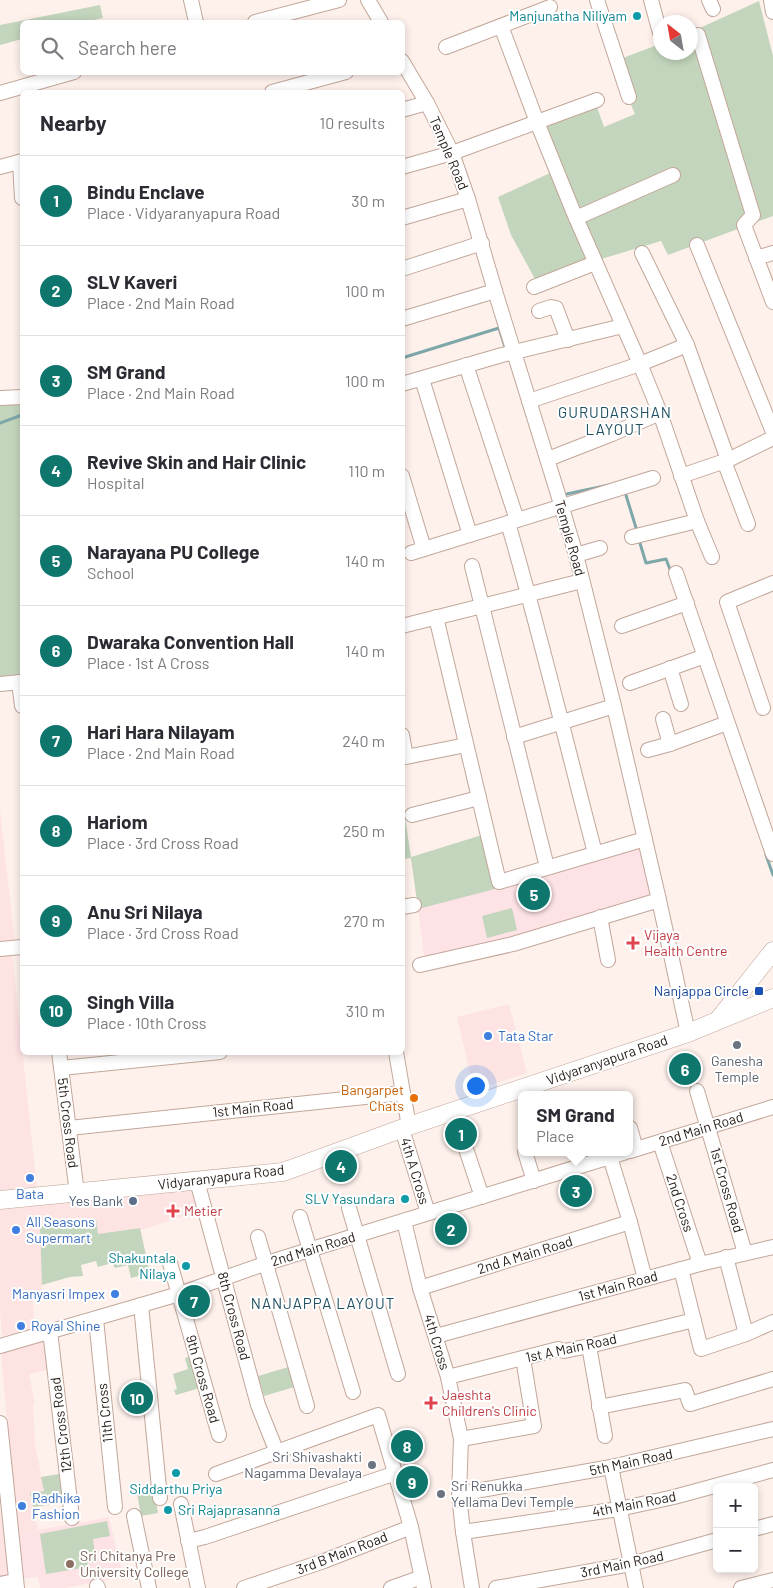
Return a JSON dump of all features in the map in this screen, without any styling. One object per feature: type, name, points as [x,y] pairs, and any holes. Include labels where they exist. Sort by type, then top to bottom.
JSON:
[{"type":"main road","points":[[717,1022],[773,951]]},
{"type":"main road","name":"Vidyaranyapura Road","points":[[0,1200],[283,1172],[406,1127],[688,1033],[773,998]]},
{"type":"street","points":[[191,0],[196,20]]},
{"type":"street","points":[[263,20],[339,0]]},
{"type":"street","points":[[368,0],[380,20]]},
{"type":"street","points":[[597,0],[629,97]]},
{"type":"street","points":[[651,0],[655,15]]},
{"type":"street","points":[[771,0],[773,12]]},
{"type":"street","points":[[446,47],[550,7]]},
{"type":"street","points":[[501,26],[576,218],[660,413],[697,521],[712,557]]},
{"type":"street","points":[[698,34],[753,216],[744,225],[773,302]]},
{"type":"street","name":"Temple Road","points":[[405,66],[427,102],[452,153],[482,243],[509,353],[529,401],[548,459],[576,555],[614,706],[688,1033]]},
{"type":"street","points":[[0,93],[63,75]]},
{"type":"street","points":[[279,90],[335,75]]},
{"type":"street","points":[[405,166],[452,153],[597,100]]},
{"type":"street","points":[[405,109],[427,102]]},
{"type":"street","points":[[0,167],[20,161]]},
{"type":"street","points":[[576,218],[673,175]]},
{"type":"street","points":[[405,217],[468,199]]},
{"type":"street","points":[[405,268],[482,243]]},
{"type":"street","points":[[682,476],[726,461],[772,439],[697,246]]},
{"type":"street","points":[[756,258],[773,253]]},
{"type":"street","points":[[642,254],[687,346],[748,524]]},
{"type":"street","points":[[534,287],[595,263]]},
{"type":"street","points":[[405,318],[494,291]]},
{"type":"street","points":[[539,311],[552,307],[556,308],[568,340]]},
{"type":"street","points":[[405,383],[509,353],[623,326]]},
{"type":"street","points":[[529,401],[640,364],[687,346]]},
{"type":"street","points":[[466,365],[513,522],[560,722],[595,853]]},
{"type":"street","points":[[422,379],[470,535]]},
{"type":"street","points":[[0,398],[20,397]]},
{"type":"street","points":[[548,459],[660,413]]},
{"type":"street","points":[[405,490],[418,551],[513,522],[559,499],[653,478]]},
{"type":"street","points":[[637,536],[697,521]]},
{"type":"street","points":[[576,555],[600,548]]},
{"type":"street","points":[[472,566],[547,866]]},
{"type":"street","points":[[676,573],[684,604],[724,725],[773,854]]},
{"type":"street","points":[[405,625],[582,581]]},
{"type":"street","points":[[763,708],[728,602],[773,584]]},
{"type":"street","points":[[622,626],[684,604]]},
{"type":"street","points":[[436,617],[499,882],[547,866],[645,839]]},
{"type":"street","points":[[630,683],[701,657]]},
{"type":"street","points":[[670,668],[681,704]]},
{"type":"street","points":[[0,684],[20,682]]},
{"type":"street","points":[[514,737],[614,706]]},
{"type":"street","points":[[662,718],[670,744]]},
{"type":"street","points":[[648,750],[724,725]]},
{"type":"street","points":[[405,752],[406,757],[466,745]]},
{"type":"street","points":[[412,815],[479,798]]},
{"type":"street","points":[[420,965],[513,944],[659,900]]},
{"type":"street","points":[[600,917],[608,960]]},
{"type":"street","points":[[0,949],[20,947]]},
{"type":"street","name":"5th Cross Road","points":[[59,1055],[77,1193]]},
{"type":"street","points":[[61,1068],[190,1055]]},
{"type":"street","points":[[397,1055],[406,1127]]},
{"type":"street","name":"1st Cross Road","points":[[698,1090],[745,1253]]},
{"type":"street","name":"1st Main Road","points":[[69,1128],[403,1093]]},
{"type":"street","name":"2nd Main Road","points":[[633,1150],[773,1107]]},
{"type":"street","name":"4th A Cross","points":[[406,1127],[428,1214]]},
{"type":"street","name":"2nd Cross","points":[[660,1142],[700,1264]]},
{"type":"street","points":[[465,1146],[482,1197]]},
{"type":"street","points":[[527,1156],[534,1181]]},
{"type":"street","name":"2nd Main Road","points":[[0,1346],[179,1294],[266,1263],[534,1181],[588,1158],[614,1156]]},
{"type":"street","points":[[610,1157],[645,1278]]},
{"type":"street","name":"8th Cross Road","points":[[196,1181],[258,1405],[276,1450]]},
{"type":"street","points":[[349,1208],[398,1374]]},
{"type":"street","points":[[300,1217],[353,1392]]},
{"type":"street","name":"4th Cross","points":[[404,1221],[420,1288],[448,1377],[461,1439],[459,1494]]},
{"type":"street","name":"2nd A Main Road","points":[[420,1288],[630,1222]]},
{"type":"street","points":[[258,1237],[307,1406]]},
{"type":"street","name":"1st Main Road","points":[[436,1336],[645,1278],[745,1253],[772,1249]]},
{"type":"street","points":[[726,1258],[746,1334]]},
{"type":"street","name":"9th Cross Road","points":[[170,1264],[219,1435]]},
{"type":"street","points":[[681,1269],[701,1349],[746,1334],[773,1322]]},
{"type":"street","points":[[141,1305],[160,1498]]},
{"type":"street","name":"11th Cross","points":[[96,1319],[115,1507]]},
{"type":"street","name":"1st A Main Road","points":[[448,1377],[558,1349],[564,1351],[589,1346],[694,1320]]},
{"type":"street","name":"12th Cross Road","points":[[50,1331],[72,1518]]},
{"type":"street","points":[[589,1346],[605,1436]]},
{"type":"street","points":[[461,1439],[534,1426],[523,1358]]},
{"type":"street","points":[[599,1407],[685,1390],[690,1404],[773,1379]]},
{"type":"street","points":[[216,1474],[276,1450],[378,1415],[411,1527],[423,1582],[391,1588]]},
{"type":"street","points":[[0,1423],[6,1542],[17,1585],[0,1584]]},
{"type":"street","name":"5th Main Road","points":[[459,1494],[611,1467],[773,1429]]},
{"type":"street","points":[[611,1467],[636,1588]]},
{"type":"street","name":"4th Main Road","points":[[463,1532],[619,1509],[674,1497],[773,1470]]},
{"type":"street","points":[[188,1541],[396,1473]]},
{"type":"street","points":[[459,1494],[472,1588]]},
{"type":"street","points":[[181,1504],[198,1588]]},
{"type":"street","points":[[134,1516],[149,1588]]},
{"type":"street","points":[[758,1528],[773,1524]]},
{"type":"street","name":"3rd B Main Road","points":[[248,1588],[411,1527]]},
{"type":"street","name":"3rd Main Road","points":[[496,1588],[631,1564],[713,1541]]},
{"type":"street","points":[[741,1588],[773,1580]]},
{"type":"shaded area","points":[[0,809],[15,944],[0,945]]},
{"type":"shaded area","points":[[643,844],[654,899],[425,962],[411,857],[495,889]]},
{"type":"shaded area","points":[[12,952],[20,1028],[20,1055],[23,1055],[37,1189],[0,1193],[0,954]]},
{"type":"shaded area","points":[[509,1004],[527,1073],[474,1090],[457,1017]]},
{"type":"shaded area","points":[[191,1188],[199,1211],[141,1230],[140,1228],[98,1234],[96,1219],[40,1226],[42,1285],[41,1297],[33,1298],[34,1329],[2,1336],[0,1311],[0,1209]]},
{"type":"shaded area","points":[[49,1338],[52,1369],[29,1374],[35,1405],[33,1405],[34,1438],[44,1491],[30,1494],[38,1530],[17,1534],[1,1353]]},
{"type":"shaded area","points":[[0,1507],[11,1588],[0,1588]]},
{"type":"shaded area","name":"Sri Chitanya Pre University College","points":[[109,1517],[123,1577],[65,1588],[40,1588],[38,1577],[22,1579],[17,1534]]},
{"type":"green space","points":[[759,1],[773,56],[773,216],[668,255],[661,241],[535,279],[511,235],[498,197],[550,173],[533,130],[596,104],[604,127],[635,114],[612,62],[653,47],[653,60],[698,60],[698,29]]},
{"type":"green space","points":[[100,5],[103,18],[94,20],[25,20]]},
{"type":"green space","points":[[20,21],[20,40],[0,45],[0,25]]},
{"type":"green space","points":[[20,402],[20,678],[0,679],[0,405]]},
{"type":"green space","points":[[405,818],[411,857],[482,835],[495,889],[418,909],[411,858],[405,859]]},
{"type":"green space","points":[[512,908],[517,930],[487,938],[482,916]]},
{"type":"green space","points":[[96,1219],[98,1234],[140,1228],[150,1273],[131,1278],[128,1265],[115,1268],[112,1263],[98,1267],[96,1261],[81,1265],[83,1276],[70,1277],[42,1285],[40,1226]]},
{"type":"green space","points":[[194,1355],[203,1387],[176,1395],[174,1390],[177,1389],[173,1374],[188,1369],[185,1358]]},
{"type":"green space","points":[[292,1366],[298,1386],[264,1396],[258,1376]]},
{"type":"green space","points":[[59,1474],[63,1503],[33,1507],[30,1493],[44,1491],[41,1477]]},
{"type":"green space","points":[[153,1484],[158,1513],[141,1516],[136,1487]]},
{"type":"green space","points":[[107,1521],[110,1536],[93,1539],[96,1562],[87,1563],[88,1567],[46,1574],[40,1534]]},
{"type":"waterway","points":[[405,357],[499,328],[506,350]]},
{"type":"waterway","points":[[0,423],[20,416]]},
{"type":"waterway","points":[[562,495],[609,485]]},
{"type":"waterway","points":[[625,492],[637,531]]},
{"type":"waterway","points":[[639,540],[646,563],[666,559],[671,572]]},
{"type":"waterway","points":[[766,855],[773,875]]},
{"type":"place","name":"Manjunatha Niliyam","points":[[637,16]]},
{"type":"place","name":"Narayana PU College","points":[[534,894]]},
{"type":"place","name":"Vijaya Health Centre","points":[[633,943]]},
{"type":"place","name":"Nanjappa Circle","points":[[759,991]]},
{"type":"place","name":"Tata Star","points":[[488,1036]]},
{"type":"place","name":"Ganesha Temple","points":[[737,1045]]},
{"type":"place","name":"Dwaraka Convention Hall","points":[[685,1069]]},
{"type":"place","name":"Bangarpet Chats","points":[[414,1098]]},
{"type":"place","name":"Bindu Enclave","points":[[461,1134]]},
{"type":"place","name":"Revive Skin and Hair Clinic","points":[[341,1166]]},
{"type":"place","name":"Bata","points":[[30,1178]]},
{"type":"place","name":"SM Grand","points":[[576,1191]]},
{"type":"place","name":"SLV Yasundara","points":[[405,1199]]},
{"type":"place","name":"Yes Bank","points":[[133,1201]]},
{"type":"place","name":"Metier","points":[[173,1211]]},
{"type":"place","name":"SLV Kaveri","points":[[451,1229]]},
{"type":"place","name":"All Seasons Supermart","points":[[16,1230]]},
{"type":"place","name":"Shakuntala Nilaya","points":[[186,1266]]},
{"type":"place","name":"Manyasri Impex","points":[[115,1294]]},
{"type":"place","name":"Hari Hara Nilayam","points":[[194,1301]]},
{"type":"place","name":"Royal Shine","points":[[21,1326]]},
{"type":"place","name":"Singh Villa","points":[[137,1398]]},
{"type":"place","name":"Jaeshta Children's Clinic","points":[[431,1403]]},
{"type":"place","name":"Hariom","points":[[407,1446]]},
{"type":"place","name":"Sri Shivashakti Nagamma Devalaya","points":[[372,1465]]},
{"type":"place","name":"Siddarthu Priya","points":[[176,1473]]},
{"type":"place","name":"Anu Sri Nilaya","points":[[412,1482]]},
{"type":"place","name":"Sri Renukka Yellama Devi Temple","points":[[441,1494]]},
{"type":"place","name":"Radhika Fashion","points":[[22,1506]]},
{"type":"place","name":"Sri Rajaprasanna","points":[[168,1510]]},
{"type":"place","name":"Sri Chitanya Pre University College","points":[[70,1564]]},
{"type":"district","name":"GURUDARSHAN LAYOUT","points":[[615,422]]},
{"type":"district","name":"NANJAPPA LAYOUT","points":[[323,1304]]}]
